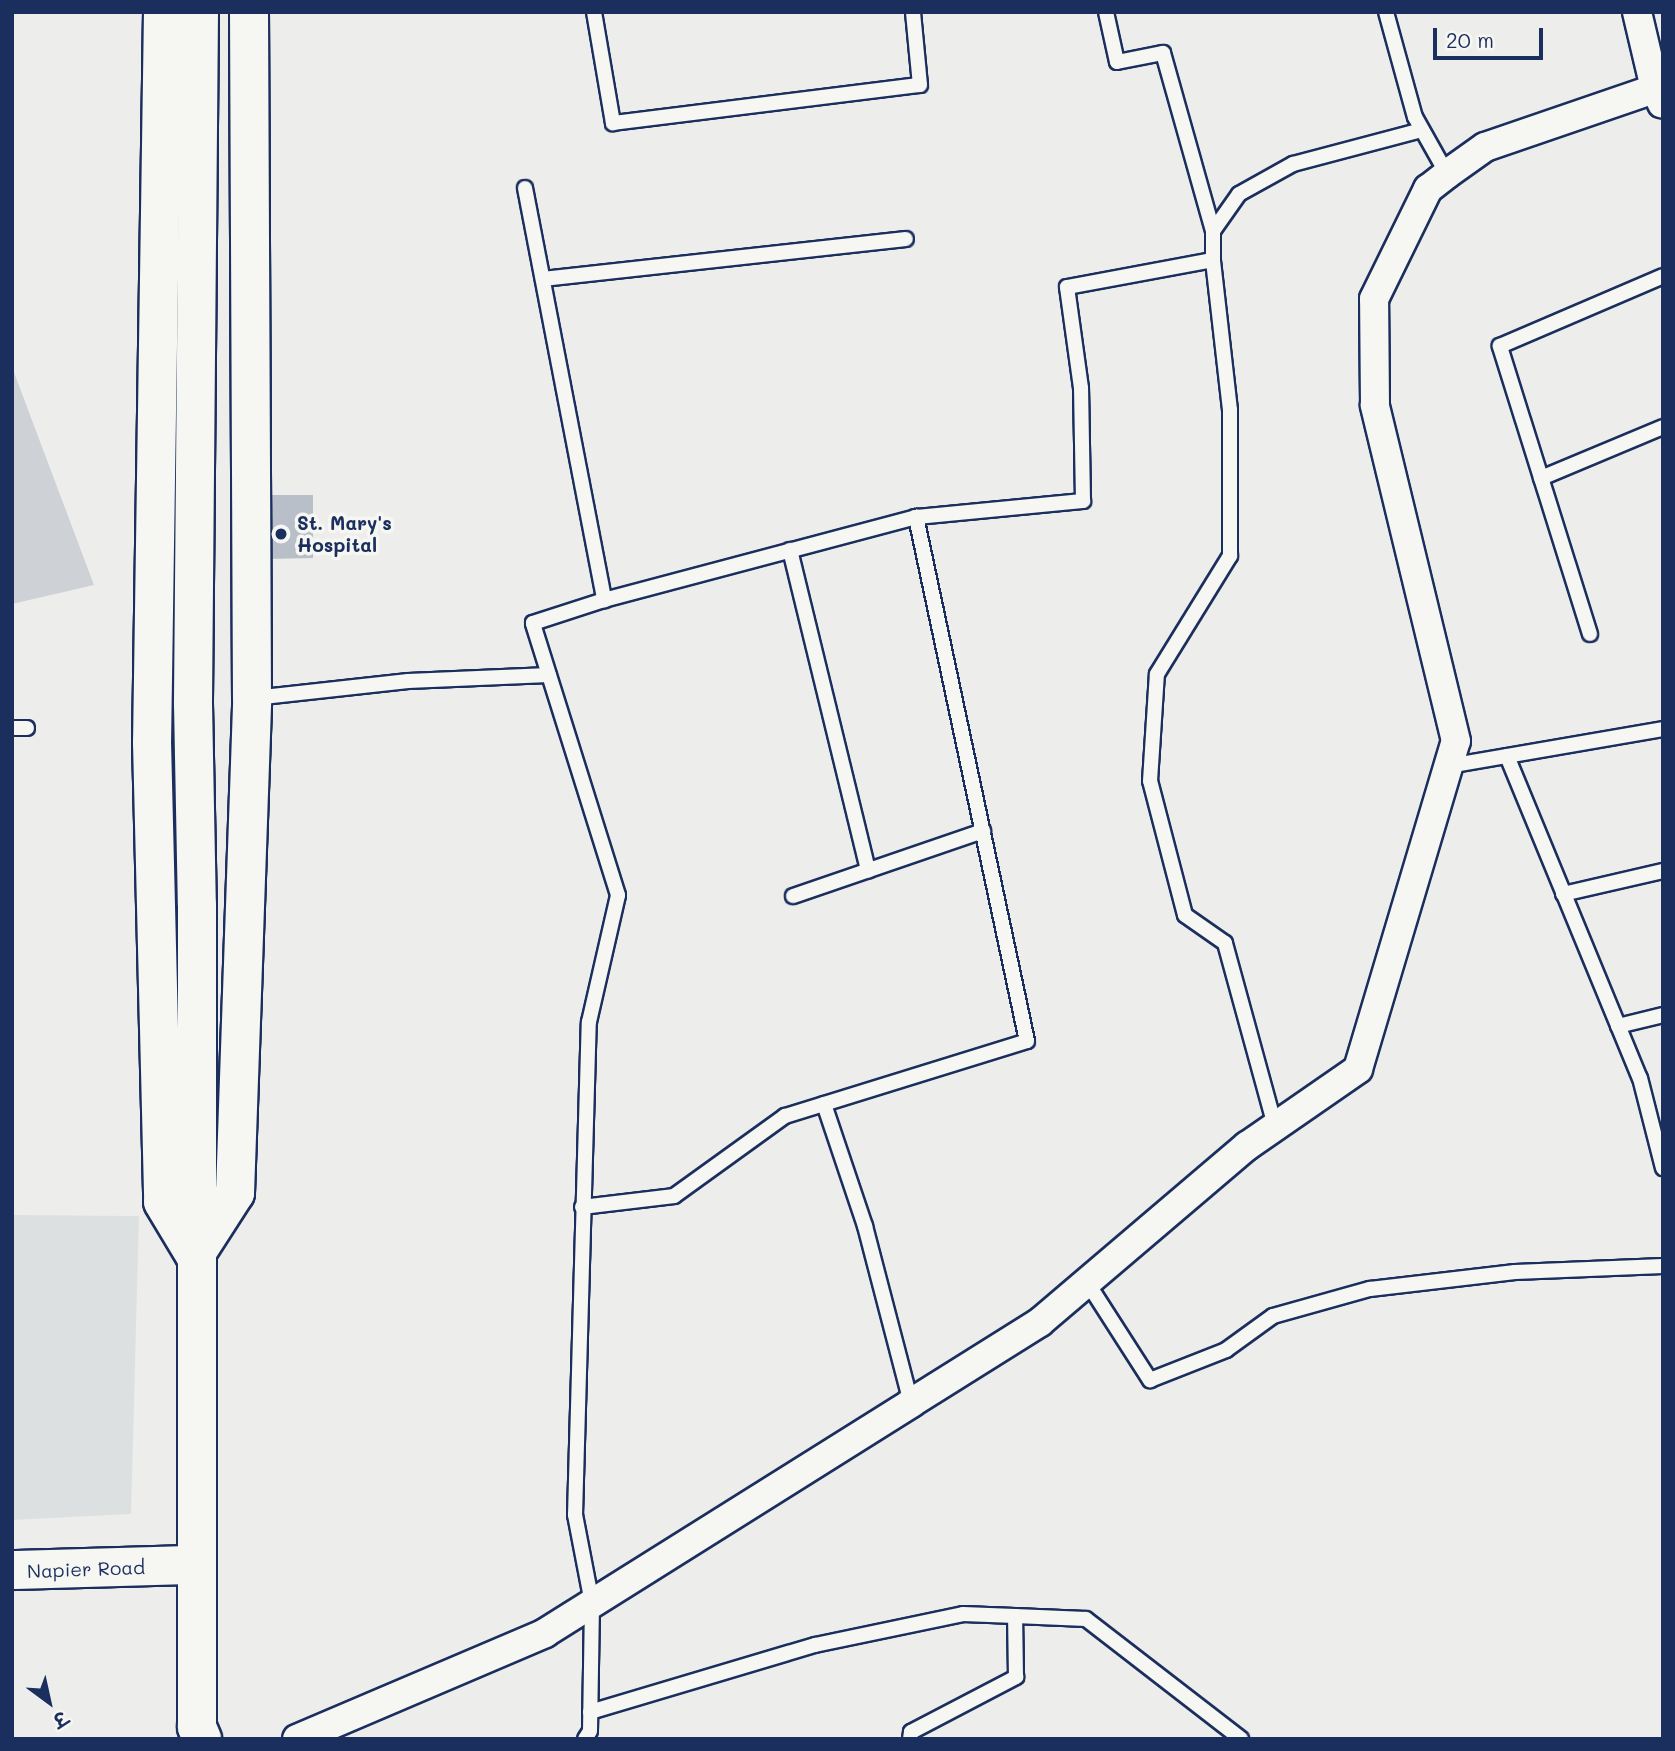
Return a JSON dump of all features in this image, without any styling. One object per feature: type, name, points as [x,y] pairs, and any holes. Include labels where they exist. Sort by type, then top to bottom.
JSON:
[{"type":"main road","points":[[163,12],[152,742],[163,1202],[195,1255]]},
{"type":"main road","points":[[196,1735],[178,1566],[195,1255],[197,905],[193,691],[199,12]]},
{"type":"main road","points":[[195,1255],[235,1193],[252,698],[249,12]]},
{"type":"main road","name":"Napier Road","points":[[12,1570],[178,1566]]},
{"type":"street","points":[[297,1739],[545,1633],[1040,1322],[1247,1146],[1358,1069],[1456,741],[1375,405],[1374,299],[1428,189],[1447,174],[1485,147],[1660,93],[1637,12]]},
{"type":"lane","points":[[594,12],[613,123],[920,85],[913,12]]},
{"type":"lane","points":[[1106,12],[1117,62],[1163,53],[1213,230],[1213,260],[1230,410],[1230,556],[1157,674],[1150,781],[1185,915],[1225,943],[1275,1126]]},
{"type":"lane","points":[[1386,12],[1415,117],[1447,174]]},
{"type":"lane","points":[[1213,230],[1239,194],[1293,164],[1422,130]]},
{"type":"lane","points":[[526,188],[604,600]]},
{"type":"lane","points":[[543,279],[906,239]]},
{"type":"lane","points":[[584,1739],[590,1731],[592,1603],[575,1515],[589,1022],[618,895],[533,623],[604,600],[916,517],[1083,501],[1080,388],[1067,287],[1213,260]]},
{"type":"lane","points":[[1590,634],[1500,346],[1663,276]]},
{"type":"lane","points":[[1541,478],[1663,427]]},
{"type":"lane","points":[[583,1207],[674,1196],[785,1116],[1027,1041],[916,517]]},
{"type":"lane","points":[[790,550],[868,871]]},
{"type":"lane","points":[[252,698],[408,681],[549,675]]},
{"type":"lane","points":[[1449,766],[1663,729]]},
{"type":"lane","points":[[1507,756],[1640,1078],[1662,1165]]},
{"type":"lane","points":[[793,897],[983,831]]},
{"type":"lane","points":[[1563,894],[1663,872]]},
{"type":"lane","points":[[1618,1026],[1663,1015]]},
{"type":"lane","points":[[824,1104],[865,1226],[911,1403]]},
{"type":"lane","points":[[1087,1282],[1150,1380],[1226,1350],[1273,1316],[1370,1289],[1514,1272],[1663,1266]]},
{"type":"lane","points":[[590,1712],[815,1644],[962,1614],[1015,1616],[1086,1619],[1241,1739]]},
{"type":"lane","points":[[910,1739],[911,1732],[1016,1677],[1015,1616]]},
{"type":"shaded area","points":[[12,367],[94,585],[12,604]]},
{"type":"shaded area","points":[[12,1215],[139,1216],[131,1514],[12,1520]]},
{"type":"building","points":[[265,495],[313,495],[313,558],[266,559]]},
{"type":"place","name":"St. Mary's Hospital","points":[[281,534]]}]
